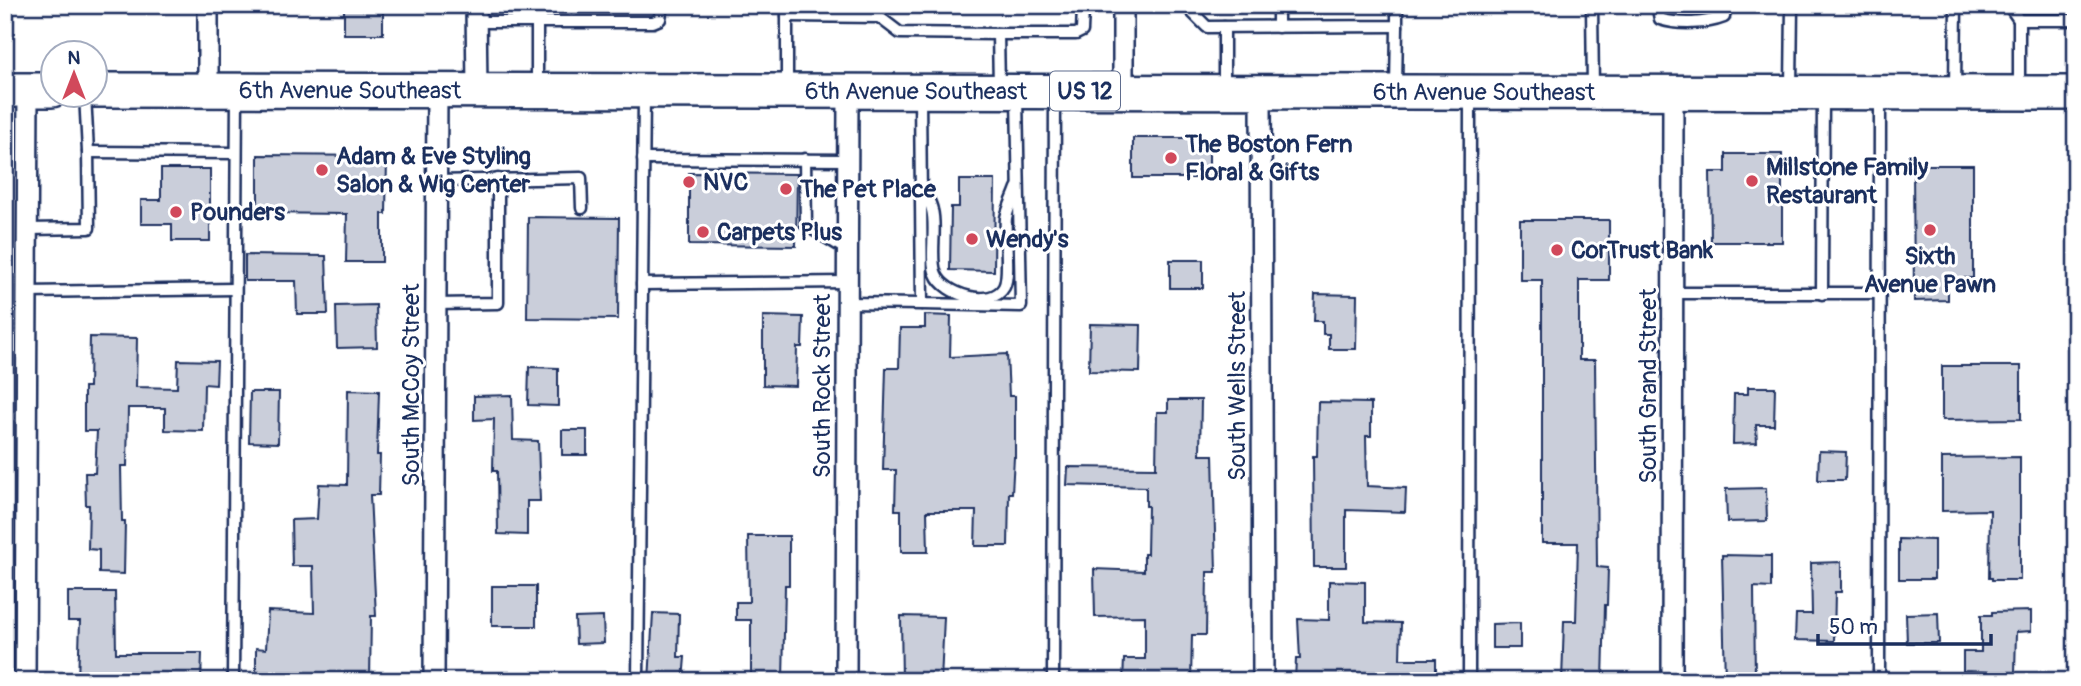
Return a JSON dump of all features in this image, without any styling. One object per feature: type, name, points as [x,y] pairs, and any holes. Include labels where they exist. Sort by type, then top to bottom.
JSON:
[{"type":"highway","name":"6th Avenue Southeast","points":[[108,90],[2076,93]]},
{"type":"street","points":[[208,5],[223,90]]},
{"type":"street","points":[[1123,5],[1123,92]]},
{"type":"street","points":[[476,13],[477,90]]},
{"type":"street","points":[[25,681],[29,90]]},
{"type":"street","name":"South McCoy Street","points":[[434,681],[437,90]]},
{"type":"street","name":"South Rock Street","points":[[846,681],[848,91]]},
{"type":"street","name":"South Wells Street","points":[[1261,92],[1263,681]]},
{"type":"street","name":"South Grand Street","points":[[1672,681],[1673,92]]},
{"type":"lane","points":[[476,13],[537,22],[653,22],[660,19],[662,5]]},
{"type":"lane","points":[[879,5],[879,18]]},
{"type":"lane","points":[[787,90],[787,11],[879,18],[900,33],[1076,34],[1082,31],[1085,5]]},
{"type":"lane","points":[[1185,5],[1208,27],[1397,26]]},
{"type":"lane","points":[[1278,5],[1278,27]]},
{"type":"lane","points":[[1396,91],[1397,5]]},
{"type":"lane","points":[[1592,5],[1593,92]]},
{"type":"lane","points":[[1657,5],[1660,19],[1670,22],[1713,21],[1724,18],[1726,5]]},
{"type":"lane","points":[[1792,5],[1807,92],[1822,294]]},
{"type":"lane","points":[[1955,92],[1956,5]]},
{"type":"lane","points":[[2011,5],[2011,10],[2019,20],[2019,93]]},
{"type":"lane","points":[[537,8],[537,90]]},
{"type":"lane","points":[[2019,20],[2076,20]]},
{"type":"lane","points":[[1224,27],[1224,92]]},
{"type":"lane","points":[[847,303],[1021,306],[1019,183],[998,34]]},
{"type":"lane","points":[[223,90],[236,153],[233,681]]},
{"type":"lane","points":[[638,681],[644,90]]},
{"type":"lane","points":[[920,91],[922,304]]},
{"type":"lane","points":[[1053,681],[1055,91]]},
{"type":"lane","points":[[1469,681],[1470,91]]},
{"type":"lane","points":[[1879,681],[1880,92]]},
{"type":"lane","points":[[28,229],[89,228],[86,108]]},
{"type":"lane","points":[[88,152],[236,153]]},
{"type":"lane","points":[[643,159],[848,160]]},
{"type":"lane","points":[[805,159],[806,225],[847,250]]},
{"type":"lane","points":[[437,181],[581,178],[582,208]]},
{"type":"lane","points":[[436,304],[498,303],[498,179]]},
{"type":"lane","points":[[921,184],[933,211],[935,273],[941,283],[955,293],[990,298],[1000,293],[1006,284],[1006,217],[1019,183]]},
{"type":"lane","points":[[642,284],[847,282]]},
{"type":"lane","points":[[27,292],[235,289]]},
{"type":"lane","points":[[1673,293],[1879,293]]},
{"type":"building","points":[[344,5],[383,5],[383,34],[344,34]]},
{"type":"building","name":"The Boston Fern Floral & Gifts","points":[[1133,138],[1209,138],[1209,178],[1133,178]]},
{"type":"building","points":[[1726,154],[1782,154],[1782,242],[1711,242],[1710,172],[1726,172]]},
{"type":"building","points":[[258,155],[387,156],[386,214],[382,214],[382,262],[346,262],[347,214],[258,213]]},
{"type":"building","points":[[1913,165],[1973,165],[1973,278],[1948,278],[1948,300],[1914,301]]},
{"type":"building","name":"Pounders","points":[[161,169],[210,169],[210,241],[172,241],[172,224],[141,224],[141,200],[161,200]]},
{"type":"building","points":[[689,173],[797,174],[796,246],[689,245]]},
{"type":"building","name":"Wendy's","points":[[959,180],[995,180],[994,271],[950,270],[951,207],[959,207]]},
{"type":"building","points":[[528,217],[619,218],[618,319],[527,318]]},
{"type":"building","points":[[1520,220],[1609,220],[1609,280],[1579,280],[1579,360],[1595,360],[1597,567],[1608,568],[1603,681],[1562,681],[1564,621],[1576,621],[1578,543],[1542,543],[1542,280],[1520,280]]},
{"type":"building","points":[[245,255],[326,256],[328,314],[297,314],[296,281],[245,281]]},
{"type":"building","points":[[1170,260],[1203,260],[1203,288],[1170,288]]},
{"type":"building","points":[[1315,294],[1357,295],[1356,349],[1329,349],[1329,334],[1323,334],[1323,321],[1314,321]]},
{"type":"building","points":[[376,305],[377,347],[337,348],[336,306]]},
{"type":"building","points":[[925,315],[951,316],[950,357],[1007,354],[1009,396],[1015,396],[1015,457],[1012,493],[1009,493],[1008,546],[975,546],[976,511],[927,511],[928,552],[901,552],[901,510],[895,510],[896,470],[883,470],[886,368],[899,368],[900,328],[925,328]]},
{"type":"building","points":[[763,316],[803,317],[802,347],[797,347],[796,386],[763,385]]},
{"type":"building","points":[[1090,324],[1141,325],[1140,372],[1089,371]]},
{"type":"building","points":[[90,337],[137,338],[136,387],[177,388],[178,360],[217,361],[216,385],[204,384],[203,431],[165,430],[165,408],[128,408],[127,466],[121,466],[122,521],[125,521],[124,574],[99,573],[99,550],[88,549],[89,505],[86,505],[85,473],[95,473],[97,431],[84,431],[84,387],[89,387]]},
{"type":"building","points":[[1942,366],[2021,366],[2021,419],[1942,420]]},
{"type":"building","points":[[529,367],[558,368],[558,406],[528,405]]},
{"type":"building","points":[[1748,387],[1775,387],[1774,425],[1756,425],[1757,443],[1733,444],[1734,394],[1748,394]]},
{"type":"building","points":[[348,390],[379,391],[379,495],[370,495],[376,616],[371,616],[370,679],[256,676],[256,648],[266,649],[268,611],[314,613],[313,566],[292,566],[291,520],[317,519],[319,484],[347,485]]},
{"type":"building","points":[[250,392],[279,392],[278,443],[249,442]]},
{"type":"building","points":[[512,395],[513,440],[538,441],[540,501],[527,501],[527,535],[498,534],[497,471],[493,471],[494,419],[474,420],[474,396]]},
{"type":"building","points":[[1168,400],[1201,400],[1200,455],[1213,455],[1216,572],[1207,572],[1206,635],[1192,635],[1191,681],[1123,681],[1124,659],[1145,659],[1145,616],[1095,617],[1094,569],[1144,571],[1144,554],[1147,554],[1146,487],[1067,485],[1068,467],[1156,468],[1157,412],[1168,412]]},
{"type":"building","points":[[1318,402],[1371,403],[1371,436],[1366,436],[1367,486],[1406,488],[1405,512],[1346,510],[1346,567],[1314,567],[1313,456],[1317,456]]},
{"type":"building","points":[[562,430],[587,430],[587,455],[562,455]]},
{"type":"building","points":[[1819,451],[1846,452],[1845,480],[1818,480]]},
{"type":"building","points":[[2020,457],[2020,580],[1992,580],[1989,578],[1990,510],[1942,511],[1942,458]]},
{"type":"building","points":[[1766,488],[1767,521],[1727,522],[1726,489]]},
{"type":"building","points":[[748,536],[789,536],[783,681],[751,681],[751,620],[736,620],[736,602],[749,602]]},
{"type":"building","points":[[1899,539],[1934,540],[1934,579],[1899,579]]},
{"type":"building","points":[[1722,555],[1771,556],[1771,588],[1754,587],[1755,681],[1725,681]]},
{"type":"building","points":[[1841,562],[1841,592],[1835,592],[1834,641],[1795,640],[1796,614],[1812,614],[1811,563]]},
{"type":"building","points":[[1329,581],[1365,582],[1365,622],[1401,623],[1400,659],[1436,659],[1436,681],[1295,681],[1296,659],[1300,659],[1298,619],[1329,620]]},
{"type":"building","points":[[492,586],[536,586],[536,626],[492,626]]},
{"type":"building","points":[[68,592],[115,592],[116,653],[202,653],[201,681],[156,681],[156,676],[117,676],[117,681],[78,681],[80,621],[68,621]]},
{"type":"building","points":[[2031,611],[2031,631],[2016,632],[2015,673],[1963,671],[1963,652],[1981,652],[1981,615],[1992,615],[1992,612]]},
{"type":"building","points":[[653,613],[679,614],[678,657],[685,657],[683,681],[649,681]]},
{"type":"building","points":[[1938,613],[1939,643],[1907,643],[1906,614]]},
{"type":"building","points":[[901,616],[944,617],[941,681],[902,681]]},
{"type":"building","points":[[603,617],[604,643],[576,644],[575,618]]},
{"type":"building","points":[[1520,623],[1520,648],[1492,648],[1492,624]]},
{"type":"place","name":"The Boston Fern Floral & Gifts","points":[[1171,158]]},
{"type":"place","name":"Adam & Eve Styling Salon & Wig Center","points":[[322,170]]},
{"type":"place","name":"Millstone Family Restaurant","points":[[1752,181]]},
{"type":"place","name":"NVC","points":[[689,182]]},
{"type":"place","name":"The Pet Place","points":[[786,189]]},
{"type":"place","name":"Pounders","points":[[176,212]]},
{"type":"place","name":"Sixth Avenue Pawn","points":[[1930,230]]},
{"type":"place","name":"Carpets Plus","points":[[703,232]]},
{"type":"place","name":"Wendy's","points":[[972,239]]},
{"type":"place","name":"CorTrust Bank","points":[[1557,250]]}]
